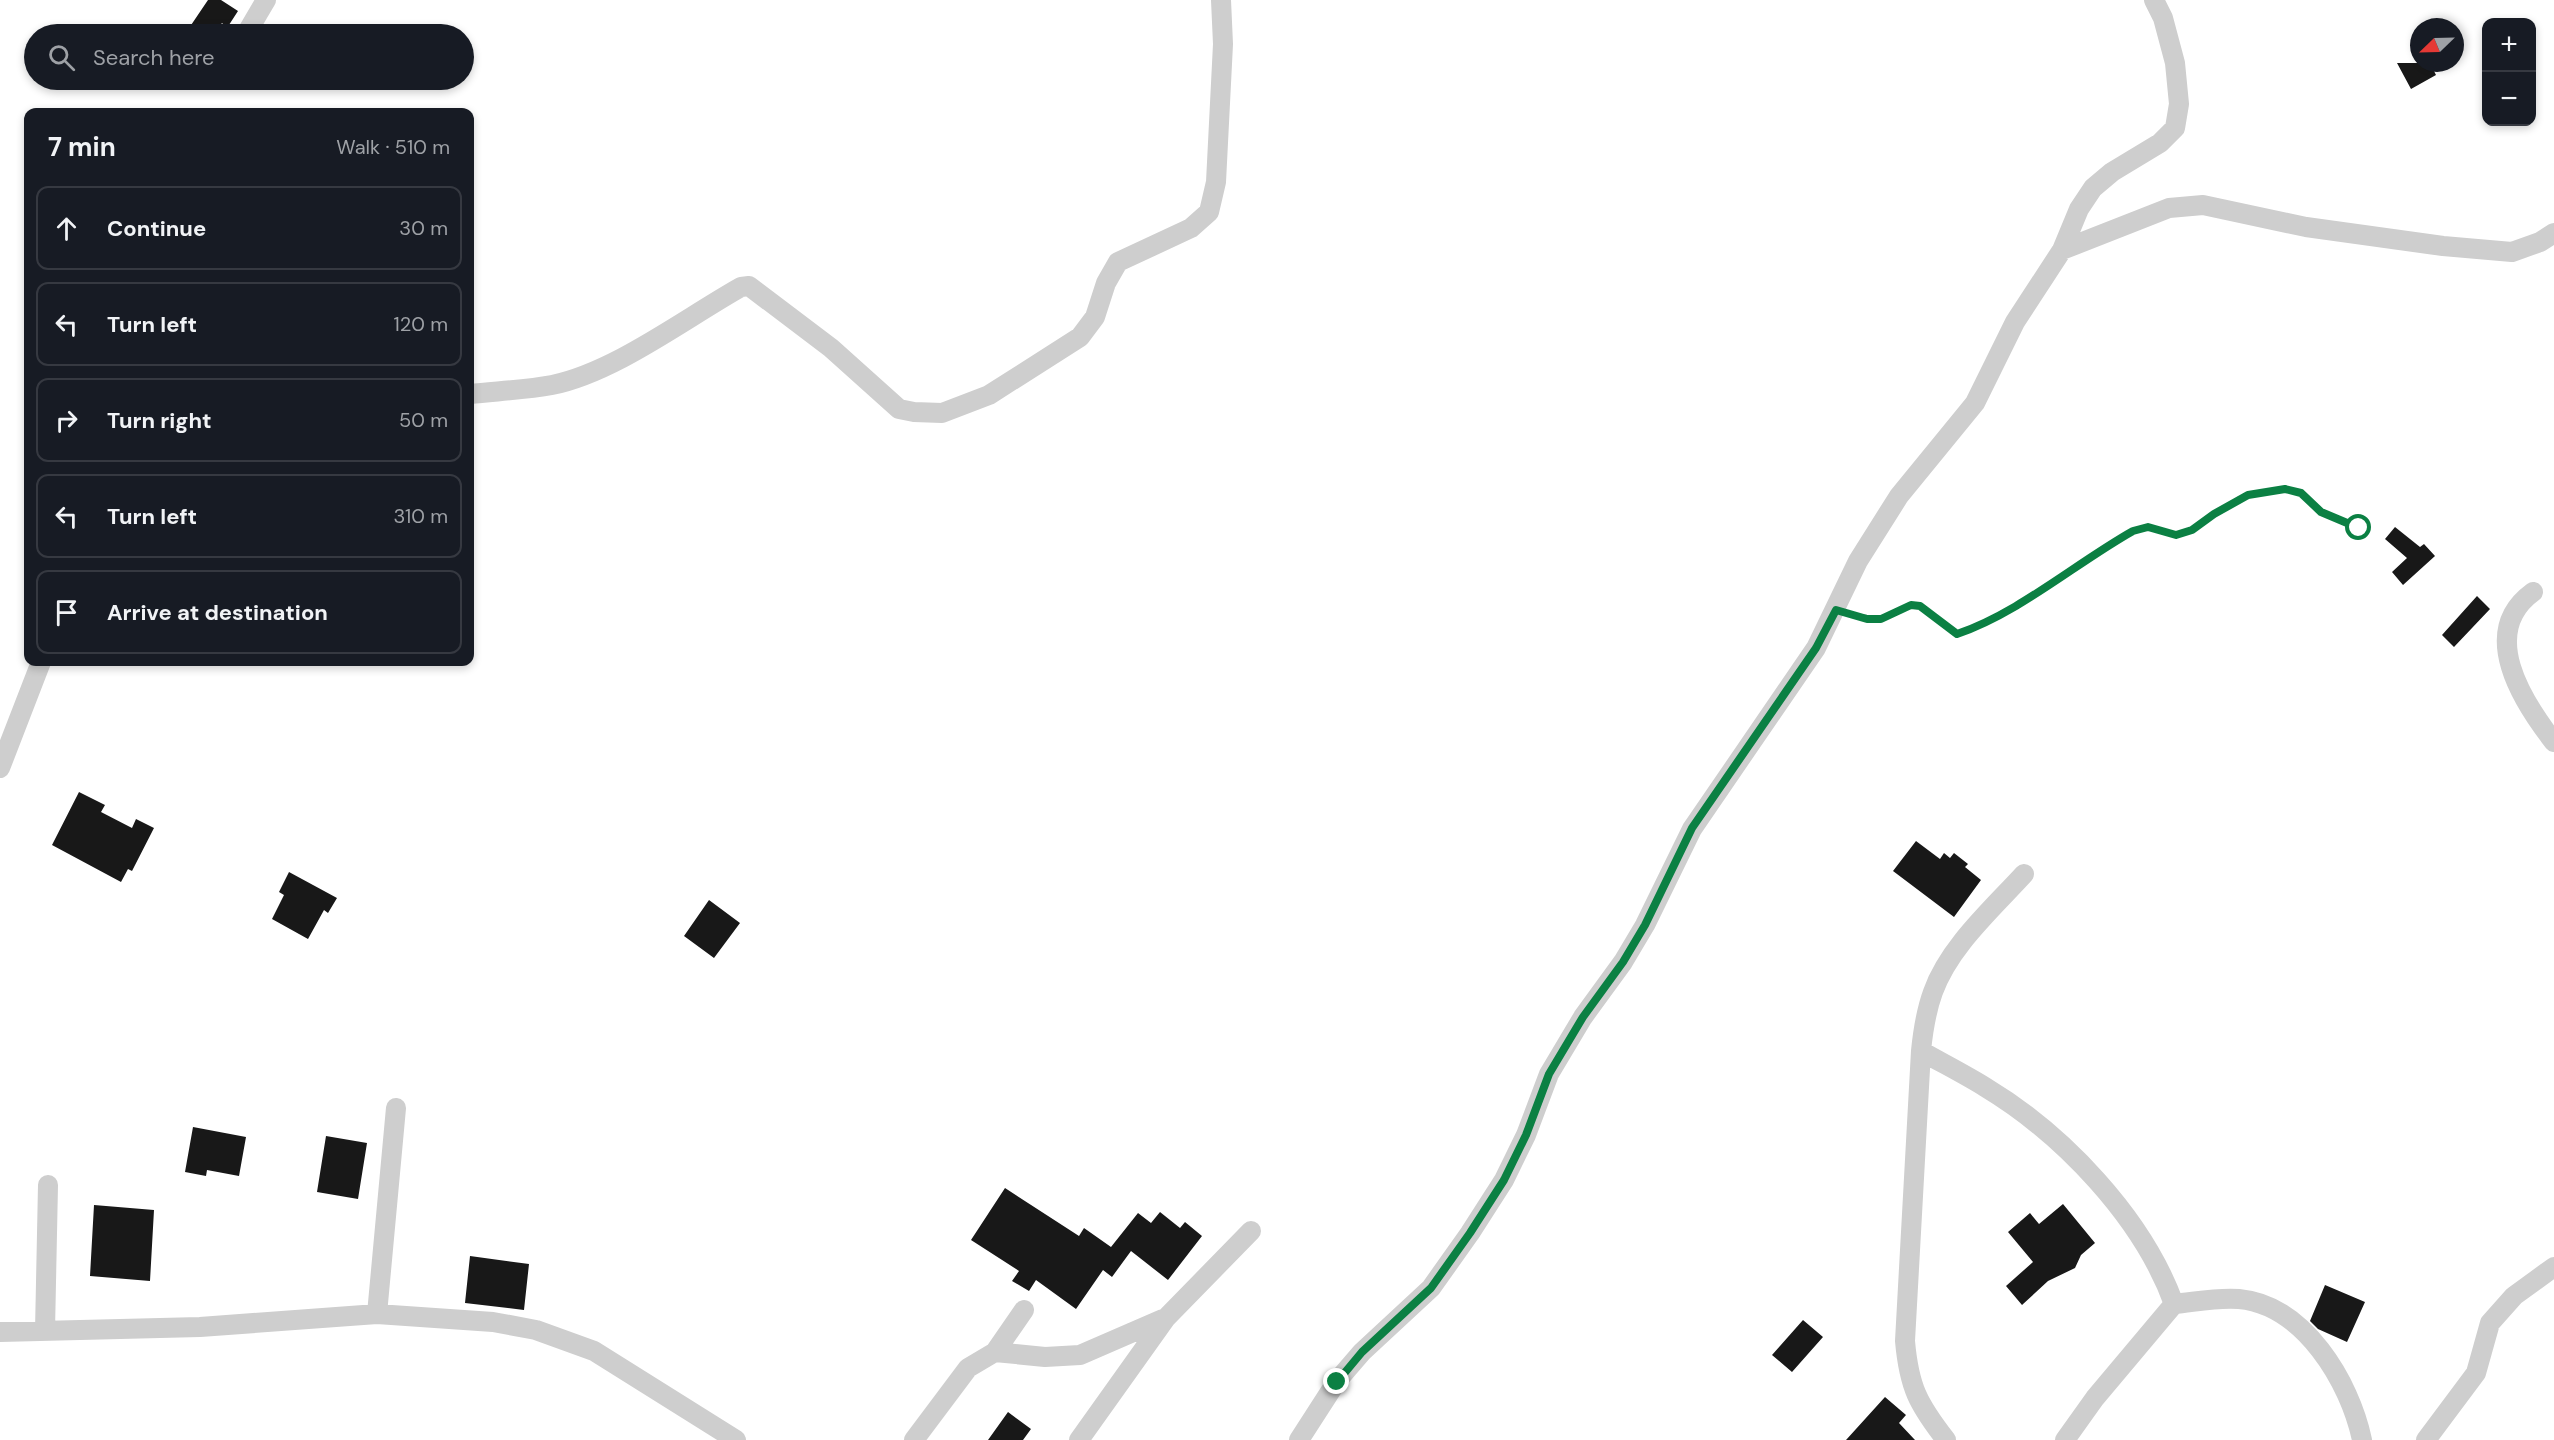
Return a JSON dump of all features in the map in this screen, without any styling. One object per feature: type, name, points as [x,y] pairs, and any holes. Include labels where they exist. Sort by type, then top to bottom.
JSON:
[{"type":"street","points":[[252,24],[266,0]]},
{"type":"street","points":[[474,394],[553,385],[576,378],[610,363],[732,292],[748,286],[831,348],[899,409],[914,412],[942,412],[988,395],[1080,337],[1095,317],[1106,283],[1118,262],[1191,228],[1209,212],[1216,182],[1223,44],[1221,0]]},
{"type":"street","points":[[1299,1440],[1337,1382],[1362,1352],[1431,1288],[1470,1233],[1517,1153],[1549,1074],[1583,1017],[1623,962],[1645,925],[1692,828],[1816,648],[1858,561],[1876,530],[1899,496],[1975,403],[2015,322],[2062,250],[2079,210],[2093,188],[2112,172],[2160,143],[2175,128],[2179,104],[2175,63],[2163,18],[2154,0]]},
{"type":"street","points":[[2062,250],[2169,208],[2203,205],[2306,227],[2443,246],[2512,252],[2540,242],[2554,232]]},
{"type":"street","points":[[2533,592],[2514,608],[2507,630],[2507,652],[2516,682],[2538,722],[2554,742]]},
{"type":"street","points":[[0,768],[40,666]]},
{"type":"street","points":[[1946,1440],[1915,1396],[1908,1374],[1905,1341],[1924,1021],[1934,990],[1950,962],[2024,874]]},
{"type":"street","points":[[1921,1051],[1986,1088],[2039,1126],[2079,1161],[2142,1239],[2164,1276],[2174,1304]]},
{"type":"street","points":[[377,1314],[396,1108]]},
{"type":"street","points":[[45,1331],[48,1185]]},
{"type":"street","points":[[1079,1440],[1166,1318],[1251,1231]]},
{"type":"street","points":[[2426,1440],[2476,1373],[2490,1323],[2514,1296],[2554,1267]]},
{"type":"street","points":[[2065,1440],[2095,1398],[2174,1304],[2238,1298],[2263,1304],[2283,1315],[2314,1342],[2342,1384],[2353,1407],[2362,1440]]},
{"type":"street","points":[[914,1440],[968,1368],[995,1352],[1024,1310]]},
{"type":"street","points":[[0,1332],[200,1327],[377,1314],[493,1322],[559,1337],[620,1366],[703,1422],[736,1440]]},
{"type":"street","points":[[995,1352],[1045,1357],[1080,1355],[1166,1318]]},
{"type":"path","points":[[1836,610],[1867,619],[1881,619],[1911,605],[1920,606],[1957,634],[1972,629],[2030,596],[2133,531],[2148,527],[2176,535],[2192,530],[2235,501],[2268,490],[2301,493],[2321,512],[2359,528]]},
{"type":"building","points":[[208,0],[221,0],[238,11],[230,24],[192,24]]},
{"type":"building","points":[[2397,63],[2410,63],[2410,72],[2434,72],[2436,75],[2411,89]]},
{"type":"building","points":[[2395,527],[2420,547],[2424,544],[2435,556],[2403,585],[2392,572],[2407,558],[2385,539]]},
{"type":"building","points":[[2477,596],[2490,609],[2454,647],[2442,635]]},
{"type":"building","points":[[79,792],[105,805],[101,812],[132,828],[136,819],[154,828],[132,871],[128,869],[121,882],[52,845]]},
{"type":"building","points":[[1916,841],[1940,859],[1944,853],[1950,858],[1954,853],[1968,864],[1965,867],[1981,880],[1954,917],[1893,871]]},
{"type":"building","points":[[289,872],[337,898],[328,913],[324,910],[308,939],[272,919],[284,895],[279,892]]},
{"type":"building","points":[[709,900],[740,923],[714,958],[684,936]]},
{"type":"building","points":[[193,1127],[246,1137],[239,1176],[207,1170],[206,1176],[185,1172]]},
{"type":"building","points":[[326,1136],[367,1143],[358,1199],[317,1192]]},
{"type":"building","points":[[1005,1188],[1079,1236],[1084,1228],[1111,1247],[1138,1213],[1151,1223],[1160,1212],[1180,1228],[1185,1222],[1202,1236],[1168,1280],[1131,1251],[1112,1277],[1103,1270],[1076,1309],[1036,1280],[1029,1291],[1012,1281],[1019,1271],[971,1240]]},
{"type":"building","points":[[2063,1204],[2095,1243],[2081,1255],[2075,1268],[2048,1281],[2022,1305],[2006,1286],[2033,1262],[2008,1232],[2030,1213],[2039,1224]]},
{"type":"building","points":[[94,1205],[154,1210],[150,1281],[90,1276]]},
{"type":"building","points":[[470,1256],[529,1264],[524,1310],[465,1303]]},
{"type":"building","points":[[2325,1285],[2365,1302],[2347,1342],[2318,1329],[2310,1321]]},
{"type":"building","points":[[1803,1320],[1823,1337],[1792,1372],[1772,1355]]},
{"type":"building","points":[[1885,1397],[1906,1415],[1899,1423],[1915,1440],[1846,1440]]},
{"type":"building","points":[[1008,1412],[1031,1429],[1023,1440],[988,1440]]},
{"type":"route","points":[[1337,1382],[1362,1352],[1431,1288],[1470,1233],[1504,1180],[1526,1135],[1549,1074],[1583,1017],[1623,962],[1645,925],[1666,877],[1692,828],[1816,648],[1836,610],[1867,619],[1881,619],[1911,605],[1920,606],[1943,626],[1957,634],[1972,629],[2030,596],[2102,548],[2133,531],[2148,527],[2176,535],[2192,530],[2235,501],[2268,490],[2285,489],[2301,493],[2321,512],[2359,528]]}]
